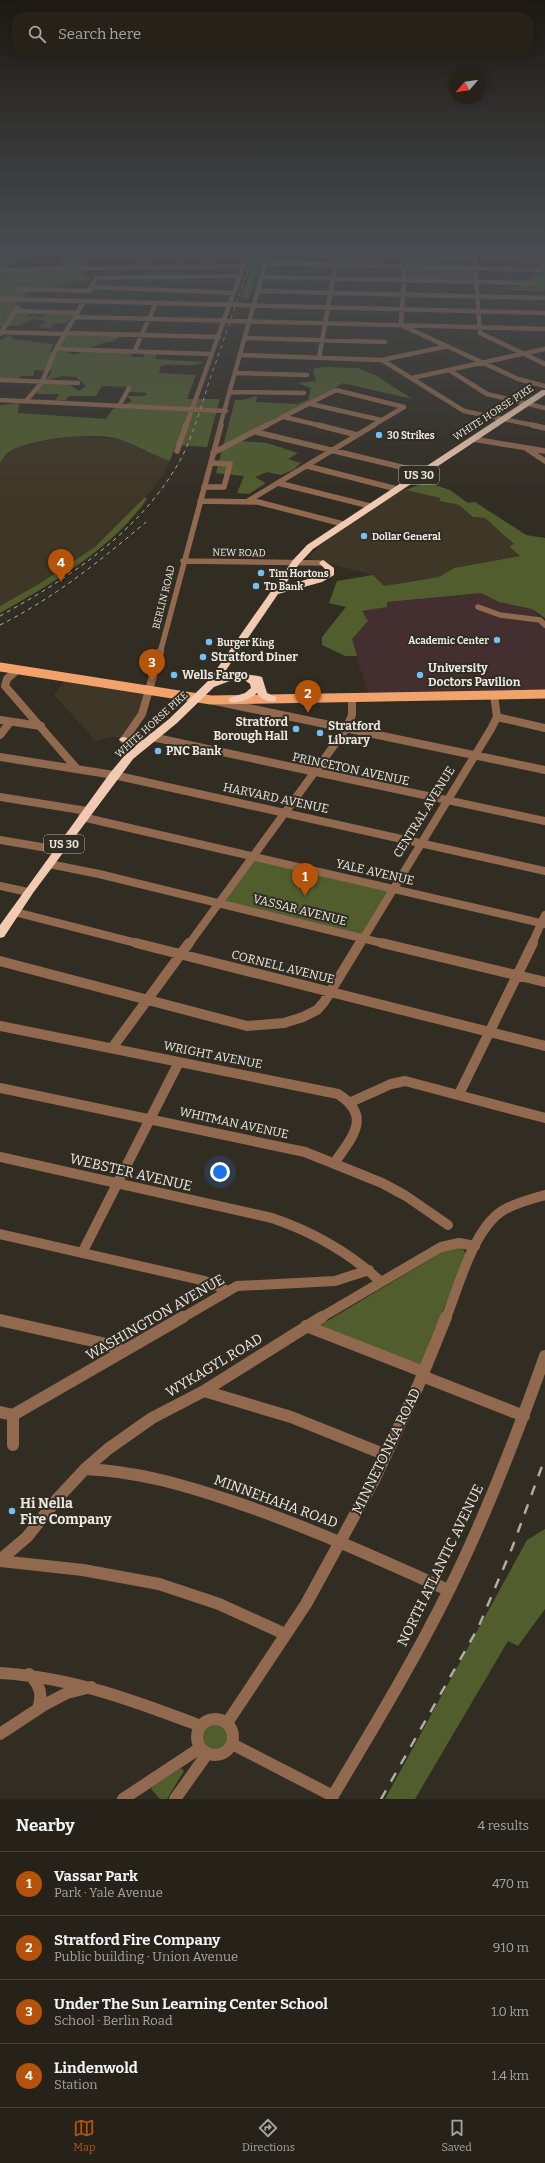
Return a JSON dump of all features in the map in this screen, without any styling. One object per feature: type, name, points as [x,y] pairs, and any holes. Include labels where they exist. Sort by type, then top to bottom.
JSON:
[{"type":"highway","name":"WHITE HORSE PIKE","points":[[0,934],[28,892],[114,775],[131,756],[197,699],[210,685],[232,656],[296,562],[318,540],[545,392]]},
{"type":"highway","points":[[276,592],[287,586],[328,576],[331,573],[331,570],[323,563]]},
{"type":"highway","points":[[232,656],[236,667],[257,678],[260,681],[263,695],[272,699]]},
{"type":"highway","points":[[210,685],[221,679],[235,676],[246,676],[255,683],[256,689],[252,694],[233,700]]},
{"type":"highway","points":[[131,756],[124,745],[124,740],[133,744],[149,740]]},
{"type":"main road","points":[[0,667],[150,692],[211,700],[545,694]]},
{"type":"street","points":[[62,334],[219,337]]},
{"type":"street","points":[[26,401],[42,382],[56,349],[65,334]]},
{"type":"street","points":[[177,451],[186,430],[191,410],[220,334]]},
{"type":"street","name":"BERLIN ROAD","points":[[124,740],[142,714],[150,692],[183,560],[226,411],[245,334]]},
{"type":"street","points":[[319,358],[324,334]]},
{"type":"street","points":[[421,334],[518,379],[545,386]]},
{"type":"street","points":[[481,334],[545,364]]},
{"type":"street","points":[[134,352],[140,335]]},
{"type":"street","points":[[244,338],[385,342]]},
{"type":"street","points":[[240,355],[382,360],[448,346]]},
{"type":"street","points":[[56,349],[212,354]]},
{"type":"street","points":[[412,378],[545,349]]},
{"type":"street","points":[[382,360],[460,409],[502,420],[545,428]]},
{"type":"street","points":[[449,370],[487,394],[545,408]]},
{"type":"street","points":[[236,373],[307,375]]},
{"type":"street","points":[[0,380],[78,383]]},
{"type":"street","points":[[119,406],[129,388]]},
{"type":"street","points":[[213,454],[336,390],[404,407],[248,501]]},
{"type":"street","points":[[231,392],[304,393]]},
{"type":"street","points":[[0,400],[226,411]]},
{"type":"street","points":[[310,404],[382,420]]},
{"type":"street","points":[[284,418],[357,435]]},
{"type":"street","points":[[256,432],[422,472]]},
{"type":"street","points":[[473,439],[545,451]]},
{"type":"street","points":[[524,448],[545,461]]},
{"type":"street","points":[[204,487],[224,490],[231,461],[210,463]]},
{"type":"street","points":[[307,466],[397,489]]},
{"type":"street","points":[[278,482],[370,506]]},
{"type":"street","points":[[200,501],[258,502],[343,524]]},
{"type":"street","name":"NEW ROAD","points":[[183,560],[323,563]]},
{"type":"street","points":[[478,607],[500,615],[540,620],[545,625]]},
{"type":"street","points":[[17,670],[2,685],[41,726],[77,769]]},
{"type":"street","points":[[494,695],[497,717],[545,728]]},
{"type":"street","points":[[112,1048],[283,812],[346,730],[352,715],[352,698]]},
{"type":"street","points":[[245,709],[254,699]]},
{"type":"street","points":[[211,700],[245,709],[545,770]]},
{"type":"street","name":"CENTRAL AVENUE","points":[[148,1000],[253,1027],[295,1020],[316,1011],[330,992],[497,717]]},
{"type":"street","points":[[0,720],[41,726]]},
{"type":"street","points":[[0,735],[10,722]]},
{"type":"street","name":"PRINCETON AVENUE","points":[[149,740],[314,772],[545,821]]},
{"type":"street","name":"HARVARD AVENUE","points":[[0,757],[114,775],[545,871]]},
{"type":"street","name":"YALE AVENUE","points":[[0,797],[85,814],[251,856],[392,889],[544,920]]},
{"type":"street","points":[[0,840],[59,850]]},
{"type":"street","name":"VASSAR AVENUE","points":[[49,864],[218,902],[545,982]]},
{"type":"street","points":[[0,886],[28,892]]},
{"type":"street","name":"CORNELL AVENUE","points":[[15,912],[545,1046]]},
{"type":"street","points":[[459,1094],[544,920]]},
{"type":"street","points":[[0,961],[148,1000]]},
{"type":"street","name":"WRIGHT AVENUE","points":[[0,1026],[324,1090],[338,1094],[351,1102]]},
{"type":"street","points":[[82,1252],[179,1062]]},
{"type":"street","points":[[335,1162],[358,1126],[359,1117],[351,1102],[400,1080],[459,1094],[545,1118]]},
{"type":"street","name":"WHITMAN AVENUE","points":[[0,1088],[305,1152],[335,1162],[382,1183],[406,1196],[448,1225]]},
{"type":"street","name":"WEBSTER AVENUE","points":[[0,1157],[284,1222],[334,1244],[369,1270],[381,1282]]},
{"type":"street","name":"MINNETONKA ROAD","points":[[227,1723],[306,1604],[386,1455],[423,1374],[484,1227],[494,1216],[514,1205],[545,1195]]},
{"type":"street","points":[[0,1234],[205,1281],[228,1291]]},
{"type":"street","name":"WYKAGYL ROAD","points":[[0,1560],[27,1537],[58,1498],[85,1468],[108,1449],[152,1418],[204,1391],[306,1326],[420,1258],[449,1244],[466,1243],[475,1246]]},
{"type":"street","name":"WASHINGTON AVENUE","points":[[13,1415],[237,1286],[253,1283],[326,1283],[355,1276],[369,1270]]},
{"type":"street","points":[[0,1320],[102,1343],[123,1351]]},
{"type":"street","points":[[306,1326],[524,1416]]},
{"type":"street","name":"NORTH ATLANTIC AVENUE","points":[[332,1798],[396,1688],[448,1590],[524,1416],[545,1356]]},
{"type":"street","points":[[204,1391],[291,1417],[386,1455]]},
{"type":"street","points":[[0,1412],[13,1415],[13,1445]]},
{"type":"street","name":"MINNEHAHA ROAD","points":[[85,1468],[114,1469],[163,1478],[272,1513],[340,1541],[448,1590]]},
{"type":"street","points":[[0,1560],[83,1570],[159,1584],[219,1604],[285,1634]]},
{"type":"street","points":[[0,1673],[29,1674],[93,1687],[201,1726]]},
{"type":"street","points":[[29,1674],[38,1682],[41,1691],[42,1701],[38,1709]]},
{"type":"street","points":[[0,1734],[38,1709],[67,1693],[93,1687]]},
{"type":"street","points":[[124,1799],[203,1751],[219,1755],[229,1749],[232,1744],[233,1733],[227,1723],[216,1719],[205,1722],[201,1726],[196,1737],[203,1751]]},
{"type":"street","points":[[232,1744],[332,1798]]},
{"type":"street","points":[[176,1799],[203,1751]]},
{"type":"shaded area","points":[[71,436],[120,439],[170,461],[163,475],[151,491],[95,547],[39,584],[0,606],[0,463],[4,456],[11,450],[27,444]]},
{"type":"shaded area","points":[[403,489],[440,498],[440,501],[459,505],[473,517],[485,518],[515,545],[510,546],[520,556],[454,568],[439,577],[384,586],[373,575],[308,558],[319,546]]},
{"type":"shaded area","points":[[482,593],[499,602],[532,609],[545,624],[545,694],[370,698],[351,639],[368,621],[362,611],[387,607],[387,602]]},
{"type":"shaded area","points":[[67,678],[150,692],[125,738],[111,737],[96,741],[54,695]]},
{"type":"green space","points":[[65,334],[121,335],[115,341],[103,343],[91,348],[65,347],[58,349]]},
{"type":"green space","points":[[11,335],[13,339],[53,344],[50,352],[66,352],[75,355],[87,350],[133,352],[131,357],[144,357],[144,354],[157,354],[155,359],[204,362],[193,365],[161,366],[159,373],[196,375],[187,399],[220,399],[207,447],[176,445],[170,461],[128,442],[112,437],[67,437],[35,442],[22,446],[8,453],[0,463],[0,405],[19,403],[18,413],[106,419],[113,409],[132,401],[127,396],[145,396],[147,393],[129,392],[132,387],[102,386],[96,396],[69,396],[66,400],[55,401],[59,394],[36,394],[42,383],[69,384],[79,391],[86,386],[76,377],[63,376],[46,380],[52,371],[35,370],[33,376],[21,376],[18,380],[0,379],[0,340]]},
{"type":"green space","points":[[321,367],[358,368],[377,376],[412,399],[343,383],[293,412],[277,417],[241,441],[267,443],[298,453],[288,459],[301,463],[293,470],[281,475],[267,472],[255,477],[266,483],[249,494],[237,493],[244,476],[216,473],[235,400],[242,400],[257,396],[256,402],[297,404],[308,400],[311,388],[297,383],[316,381],[313,369]]},
{"type":"green space","points":[[426,482],[450,490],[468,503],[475,502],[526,535],[545,538],[545,618],[532,609],[499,602],[481,593],[387,602],[387,607],[362,611],[368,621],[352,639],[357,656],[345,656],[322,645],[322,637],[346,607],[329,603],[337,581],[373,575],[384,586],[439,577],[454,568],[520,556],[509,546],[514,544],[485,518],[473,517],[459,505],[440,501],[440,498],[406,490]]},
{"type":"green space","points":[[145,497],[147,499],[133,517],[99,549],[60,577],[0,613],[0,606],[39,584],[95,547]]},
{"type":"green space","points":[[251,856],[392,889],[363,938],[218,902]]},
{"type":"green space","points":[[461,1247],[465,1252],[466,1258],[430,1340],[422,1365],[319,1326],[449,1248]]},
{"type":"green space","points":[[545,1529],[545,1609],[518,1646],[508,1641],[415,1799],[385,1799],[527,1540]]},
{"type":"green space","points":[[215,1724],[224,1728],[228,1737],[224,1746],[215,1750],[206,1746],[202,1737],[206,1728]]},
{"type":"green space","points":[[181,1768],[184,1771],[167,1799],[160,1799],[151,1789],[153,1786]]},
{"type":"railway","points":[[0,616],[50,587],[97,554],[140,515],[158,493],[181,459],[191,437],[226,334]]},
{"type":"railway","points":[[0,625],[58,591],[111,551],[146,522]]},
{"type":"railway","points":[[381,1799],[478,1628],[512,1548],[545,1458]]},
{"type":"place","name":"30 Strikes","points":[[379,435]]},
{"type":"place","name":"Dollar General","points":[[364,536]]},
{"type":"place","name":"Tim Hortons","points":[[261,573]]},
{"type":"place","name":"Lindenwold","points":[[61,582]]},
{"type":"place","name":"TD Bank","points":[[256,586]]},
{"type":"place","name":"Academic Center","points":[[497,640]]},
{"type":"place","name":"Burger King","points":[[209,642]]},
{"type":"place","name":"Stratford Diner","points":[[203,657]]},
{"type":"place","name":"Wells Fargo","points":[[174,675]]},
{"type":"place","name":"University Doctors Pavilion","points":[[420,675]]},
{"type":"place","name":"Under The Sun Learning Center School","points":[[152,682]]},
{"type":"place","name":"Stratford Fire Company","points":[[308,713]]},
{"type":"place","name":"Stratford Borough Hall","points":[[296,729]]},
{"type":"place","name":"Stratford Library","points":[[320,733]]},
{"type":"place","name":"PNC Bank","points":[[158,751]]},
{"type":"place","name":"Vassar Park","points":[[305,896]]},
{"type":"place","name":"Hi Nella Fire Company","points":[[12,1511]]}]
